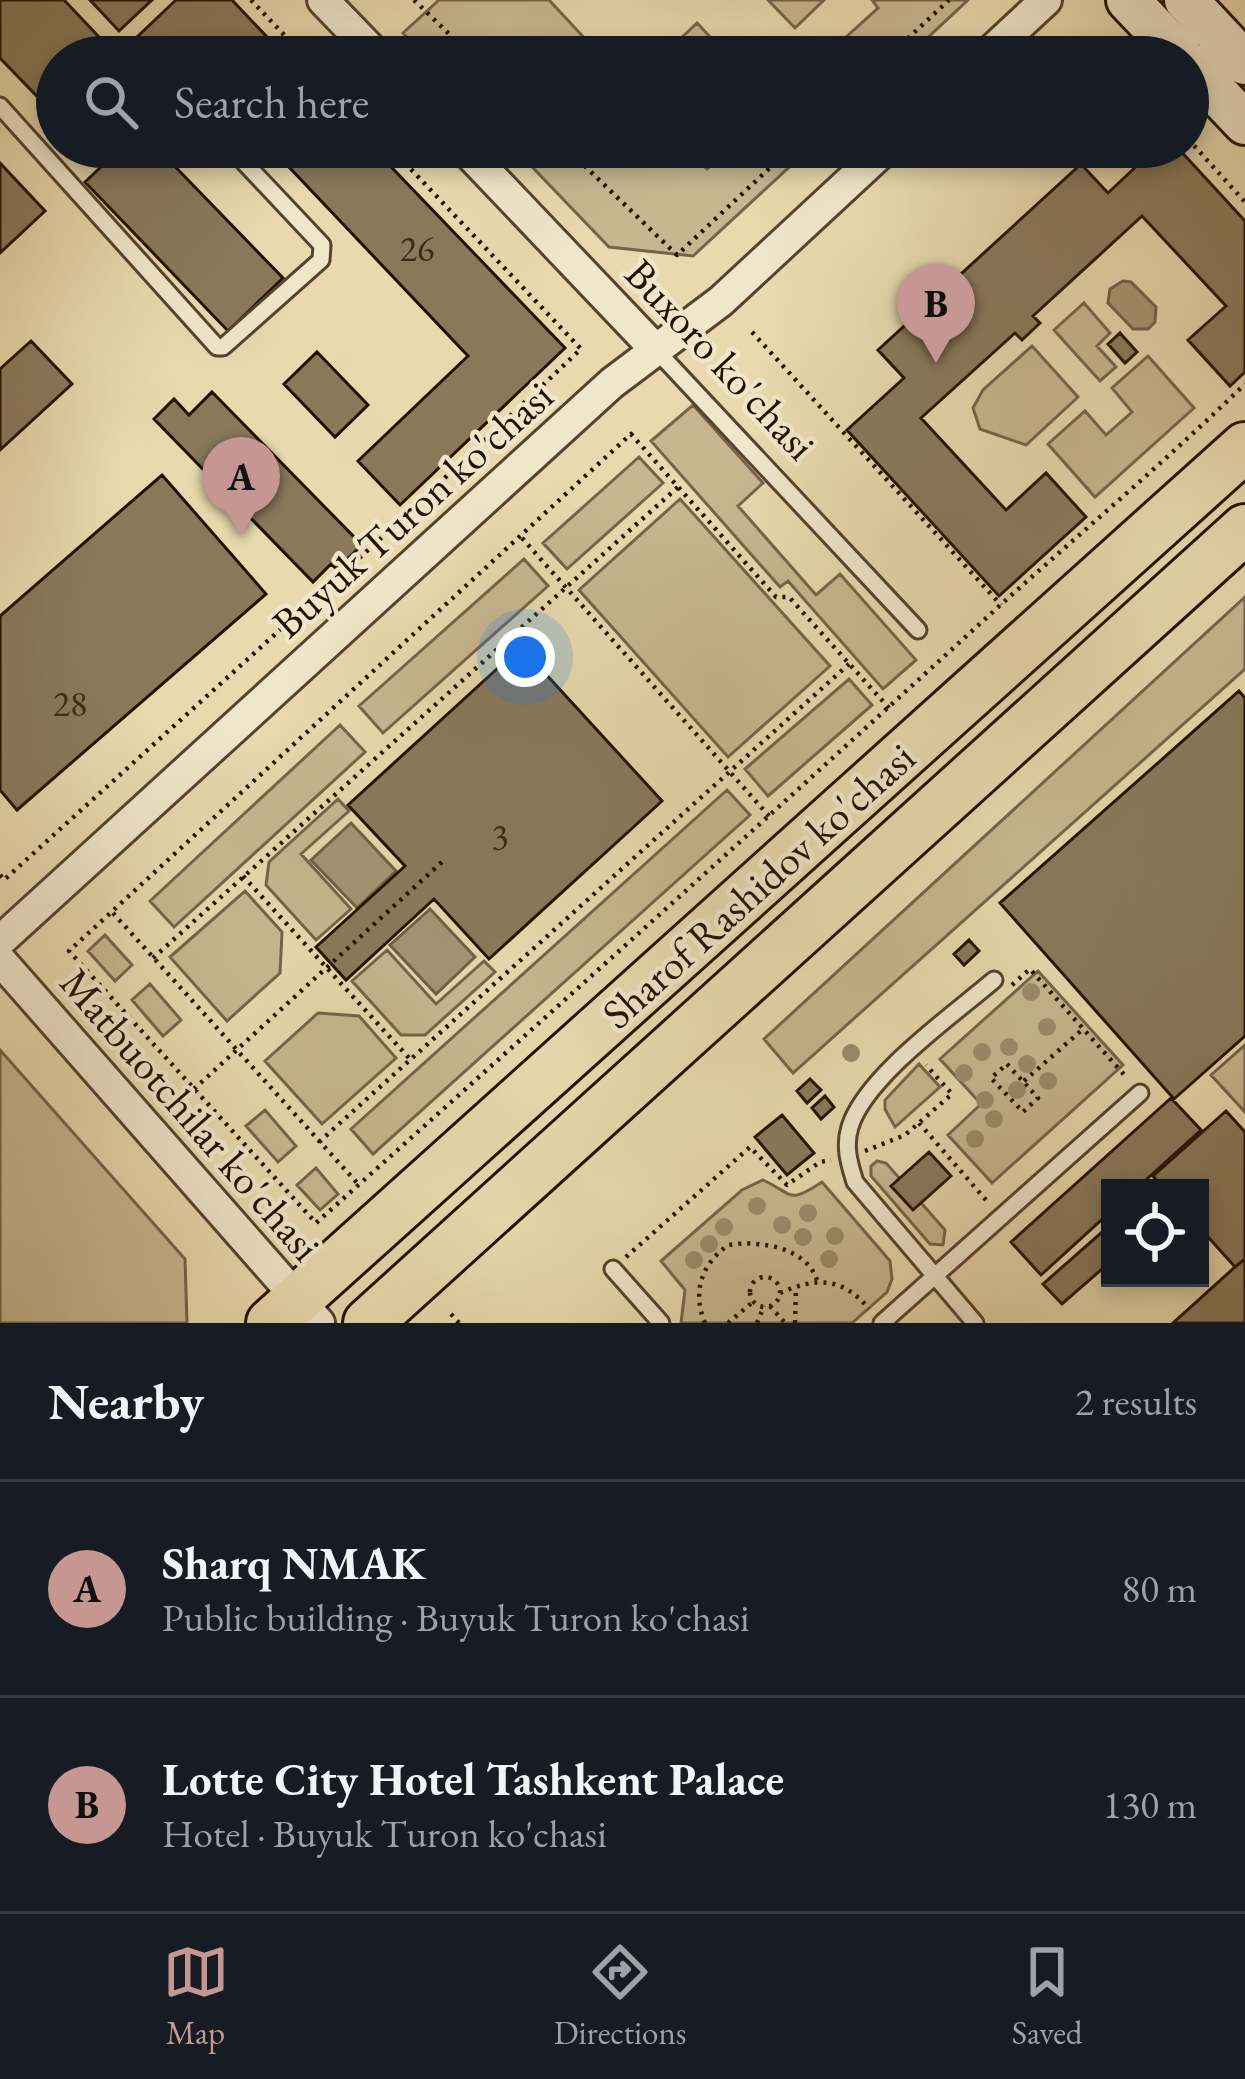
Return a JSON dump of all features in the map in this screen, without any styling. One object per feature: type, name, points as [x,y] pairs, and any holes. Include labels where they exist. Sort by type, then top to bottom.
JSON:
[{"type":"main road","points":[[1128,0],[1162,36]]},
{"type":"main road","points":[[1186,0],[1245,64]]},
{"type":"main road","points":[[1209,85],[1245,123]]},
{"type":"main road","name":"Sharof Rashidov ko'chasi","points":[[296,1315],[1245,447]]},
{"type":"main road","name":"Sharof Rashidov ko'chasi","points":[[368,1323],[1245,529]]},
{"type":"street","points":[[1007,36],[1046,0]]},
{"type":"street","points":[[338,5],[362,36]]},
{"type":"street","name":"Buxoro ko'chasi","points":[[483,168],[656,350]]},
{"type":"street","name":"Buyuk Turon ko'chasi","points":[[0,941],[612,383],[721,301],[864,168]]},
{"type":"street","name":"Matbuotchilar ko'chasi","points":[[0,960],[296,1315]]},
{"type":"lane","points":[[0,106],[36,146]]},
{"type":"lane","points":[[56,168],[217,347],[224,347],[324,253],[322,245],[250,168]]},
{"type":"lane","name":"Buxoro ko'chasi","points":[[656,350],[918,630]]},
{"type":"lane","points":[[975,1323],[855,1182],[847,1157],[849,1130],[860,1103],[879,1080],[994,980]]},
{"type":"lane","points":[[876,1317],[935,1275],[1140,1093]]},
{"type":"lane","points":[[613,1269],[661,1323]]},
{"type":"path","points":[[251,0],[285,36]]},
{"type":"path","points":[[415,0],[452,36]]},
{"type":"path","points":[[910,36],[949,0]]},
{"type":"path","points":[[1209,162],[1245,202]]},
{"type":"path","points":[[0,875],[4,880],[310,603],[581,349],[410,168]]},
{"type":"path","points":[[588,168],[677,255],[770,168]]},
{"type":"path","points":[[752,332],[1001,605]]},
{"type":"path","points":[[890,708],[789,596],[776,597],[631,434],[69,951],[316,1223],[890,708],[1245,384]]},
{"type":"path","points":[[153,958],[678,487]]},
{"type":"path","points":[[520,536],[769,816]]},
{"type":"path","points":[[320,1142],[849,664]]},
{"type":"path","points":[[194,1090],[442,862]]},
{"type":"path","points":[[243,876],[410,1059]]},
{"type":"path","points":[[112,912],[359,1185]]},
{"type":"path","points":[[1012,985],[1030,970],[1140,1093]]},
{"type":"path","points":[[1023,1082],[1083,1029]]},
{"type":"path","points":[[613,1269],[750,1147],[787,1185],[820,1162],[905,1136],[952,1094],[925,1064]]},
{"type":"path","points":[[1006,1064],[1023,1082],[1038,1098],[1022,1112],[991,1078],[1006,1064]]},
{"type":"path","points":[[920,1123],[1000,1217]]},
{"type":"path","points":[[705,1323],[698,1306],[698,1285],[705,1269],[728,1245],[774,1246],[804,1262],[817,1280]]},
{"type":"path","points":[[754,1301],[751,1289],[761,1278],[776,1281],[780,1293]]},
{"type":"path","points":[[757,1323],[780,1293],[817,1280],[850,1289],[876,1317]]},
{"type":"path","points":[[795,1286],[795,1323]]},
{"type":"path","points":[[754,1301],[785,1323]]},
{"type":"path","points":[[728,1323],[754,1301]]},
{"type":"path","points":[[451,1314],[459,1323]]},
{"type":"shaded area","points":[[439,0],[549,0],[582,36],[406,36],[403,33]]},
{"type":"shaded area","points":[[768,0],[824,0],[795,28]]},
{"type":"shaded area","points":[[872,0],[968,0],[929,36],[847,36],[878,8]]},
{"type":"shaded area","points":[[697,23],[709,36],[683,36]]},
{"type":"shaded area","points":[[533,168],[788,168],[693,256],[609,247]]},
{"type":"shaded area","points":[[1131,282],[1156,307],[1155,322],[1148,329],[1133,329],[1108,303],[1110,289]]},
{"type":"shaded area","points":[[1084,303],[1110,333],[1097,346],[1116,367],[1100,381],[1054,330]]},
{"type":"shaded area","points":[[1032,346],[1078,397],[1026,445],[980,429],[973,408],[983,390]]},
{"type":"shaded area","points":[[1148,356],[1194,408],[1095,497],[1048,444],[1085,411],[1106,435],[1132,412],[1112,388]]},
{"type":"shaded area","points":[[693,405],[763,483],[738,506],[816,595],[840,574],[916,660],[883,689],[788,581],[780,587],[651,441]]},
{"type":"shaded area","points":[[639,457],[663,483],[567,569],[543,543]]},
{"type":"shaded area","points":[[680,499],[830,666],[728,757],[579,590]]},
{"type":"shaded area","points":[[524,559],[548,586],[383,733],[359,706]]},
{"type":"shaded area","points":[[1245,597],[1245,669],[793,1073],[764,1039]]},
{"type":"shaded area","points":[[849,679],[872,705],[768,796],[745,769]]},
{"type":"shaded area","points":[[340,725],[365,752],[174,927],[150,901]]},
{"type":"shaded area","points":[[727,790],[750,815],[373,1154],[351,1129]]},
{"type":"shaded area","points":[[338,799],[349,811],[301,854],[351,909],[316,940],[266,885],[269,862]]},
{"type":"shaded area","points":[[351,823],[396,871],[357,908],[311,860]]},
{"type":"shaded area","points":[[245,891],[282,932],[280,973],[227,1021],[170,957]]},
{"type":"shaded area","points":[[430,909],[475,957],[436,994],[390,945]]},
{"type":"shaded area","points":[[105,935],[132,965],[115,981],[88,951]]},
{"type":"shaded area","points":[[387,950],[436,1004],[484,961],[495,972],[425,1035],[401,1035],[352,981]]},
{"type":"shaded area","points":[[1038,971],[1123,1065],[992,1183],[948,1135],[981,1104],[940,1059]]},
{"type":"shaded area","points":[[150,984],[181,1020],[163,1036],[132,1000]]},
{"type":"shaded area","points":[[318,1013],[359,1016],[396,1058],[322,1124],[265,1061]]},
{"type":"shaded area","points":[[1245,1045],[1245,1112],[1211,1075]]},
{"type":"shaded area","points":[[0,1050],[185,1259],[187,1323],[0,1323]]},
{"type":"shaded area","points":[[919,1064],[940,1087],[895,1127],[885,1100]]},
{"type":"shaded area","points":[[265,1110],[296,1146],[278,1162],[246,1126]]},
{"type":"shaded area","points":[[877,1161],[886,1163],[945,1230],[943,1245],[930,1244],[871,1176],[871,1166]]},
{"type":"shaded area","points":[[316,1168],[338,1194],[320,1210],[297,1185]]},
{"type":"shaded area","points":[[763,1180],[796,1195],[822,1182],[890,1261],[892,1279],[887,1292],[852,1323],[681,1323],[685,1290],[661,1261],[742,1190]]},
{"type":"building","points":[[0,0],[64,0],[98,36],[36,36],[36,95],[0,58]]},
{"type":"building","points":[[90,0],[152,0],[119,31]]},
{"type":"building","points":[[176,0],[232,0],[266,36],[138,36]]},
{"type":"building","points":[[0,163],[45,211],[0,253]]},
{"type":"building","points":[[100,168],[176,168],[283,278],[228,331],[85,182]]},
{"type":"building","points":[[290,168],[392,168],[565,348],[400,505],[358,461],[468,356]]},
{"type":"building","points":[[1077,168],[1085,168],[1108,193],[1135,168],[1196,168],[1245,221],[1245,372],[1230,386],[1188,340],[1226,306],[1142,216],[1033,316],[1040,323],[1022,340],[1015,333],[921,418],[1006,510],[1046,473],[1086,517],[999,596],[847,430],[904,378],[878,350]]},
{"type":"building","points":[[1120,333],[1137,352],[1125,363],[1108,344]]},
{"type":"building","points":[[31,341],[72,384],[0,450],[0,369]]},
{"type":"building","points":[[317,352],[368,405],[335,437],[284,384]]},
{"type":"building","points":[[212,392],[362,545],[337,569],[331,564],[313,582],[154,419],[174,399],[189,415]]},
{"type":"building","points":[[162,475],[266,594],[17,810],[0,790],[0,616]]},
{"type":"building","points":[[521,647],[662,801],[489,959],[434,899],[346,980],[316,947],[405,866],[348,805]]},
{"type":"building","points":[[1239,691],[1245,698],[1245,1036],[1174,1099],[1000,903]]},
{"type":"building","points":[[969,940],[979,951],[964,965],[954,954]]},
{"type":"building","points":[[810,1079],[821,1090],[807,1103],[797,1091]]},
{"type":"building","points":[[825,1096],[834,1107],[821,1119],[812,1108]]},
{"type":"building","points":[[1171,1098],[1201,1130],[1147,1179],[1101,1179],[1101,1220],[1041,1275],[1011,1242]]},
{"type":"building","points":[[1226,1111],[1245,1132],[1245,1259],[1235,1267],[1209,1238],[1209,1179],[1153,1176]]},
{"type":"building","points":[[782,1115],[814,1153],[787,1175],[755,1137]]},
{"type":"building","points":[[929,1152],[951,1176],[913,1210],[891,1186]]},
{"type":"building","points":[[1101,1233],[1101,1270],[1062,1304],[1043,1284]]},
{"type":"building","points":[[1245,1259],[1245,1323],[1173,1323],[1235,1267]]},
{"type":"place","name":"Lotte City Hotel Tashkent Palace","points":[[936,363]]},
{"type":"place","name":"Sharq NMAK","points":[[241,536]]}]
